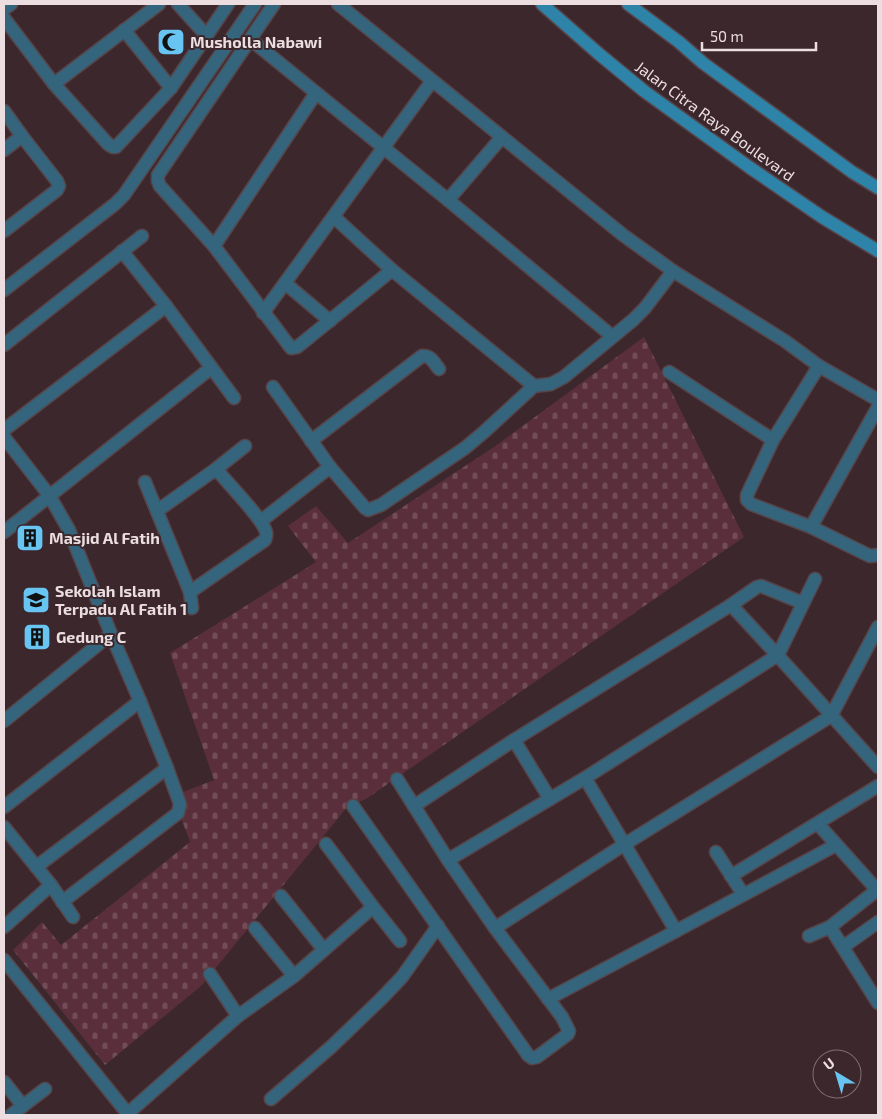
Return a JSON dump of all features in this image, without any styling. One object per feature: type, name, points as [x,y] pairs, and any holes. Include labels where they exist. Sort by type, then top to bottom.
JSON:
[{"type":"main road","name":"Jalan Citra Raya Boulevard","points":[[542,4],[644,91],[822,217],[878,251]]},
{"type":"main road","points":[[628,4],[679,42],[703,63],[844,167],[878,188]]},
{"type":"street","points":[[4,9],[11,4]]},
{"type":"street","points":[[54,84],[158,4]]},
{"type":"street","points":[[178,4],[206,35]]},
{"type":"street","points":[[4,18],[54,84],[108,144],[113,147],[118,145],[171,88],[228,4]]},
{"type":"street","points":[[4,290],[124,195],[255,4]]},
{"type":"street","points":[[274,4],[158,175],[160,186],[214,246],[291,348],[297,347],[392,270]]},
{"type":"street","points":[[338,4],[623,236],[673,271],[785,341],[819,366],[878,400]]},
{"type":"street","points":[[124,30],[171,88]]},
{"type":"street","points":[[250,39],[612,336]]},
{"type":"street","points":[[263,313],[432,82]]},
{"type":"street","points":[[214,246],[316,93]]},
{"type":"street","points":[[4,111],[59,186],[57,190],[4,231]]},
{"type":"street","points":[[4,150],[22,136]]},
{"type":"street","points":[[448,200],[502,137]]},
{"type":"street","points":[[334,217],[392,270],[534,386]]},
{"type":"street","points":[[4,345],[142,236]]},
{"type":"street","points":[[122,251],[166,306],[234,398]]},
{"type":"street","points":[[273,386],[330,467],[365,508],[368,510],[372,509],[381,505],[464,448],[534,386],[546,385],[564,377],[633,320],[645,308],[673,271]]},
{"type":"street","points":[[285,284],[330,320]]},
{"type":"street","points":[[4,430],[166,306]]},
{"type":"street","points":[[311,441],[422,356],[430,358],[439,369]]},
{"type":"street","points":[[819,366],[773,440],[746,495],[747,500],[751,504],[811,527],[870,556],[878,555]]},
{"type":"street","points":[[4,532],[211,368]]},
{"type":"street","points":[[669,372],[773,440]]},
{"type":"street","points":[[811,527],[878,407]]},
{"type":"street","points":[[4,437],[49,496],[69,530],[110,634],[140,701],[180,804],[178,813],[62,902]]},
{"type":"street","points":[[157,511],[245,446]]},
{"type":"street","points":[[261,521],[330,467]]},
{"type":"street","points":[[190,592],[265,540],[266,532],[261,521],[216,469]]},
{"type":"street","points":[[145,482],[190,592],[192,608]]},
{"type":"street","points":[[448,860],[585,778],[778,655],[815,579]]},
{"type":"street","points":[[414,806],[514,740],[757,587],[761,586],[803,603]]},
{"type":"street","points":[[731,605],[878,767]]},
{"type":"street","points":[[495,928],[831,716],[878,628]]},
{"type":"street","points":[[5,719],[110,634]]},
{"type":"street","points":[[4,807],[140,701]]},
{"type":"street","points":[[514,740],[550,799]]},
{"type":"street","points":[[36,867],[167,768]]},
{"type":"street","points":[[585,778],[676,931]]},
{"type":"street","points":[[353,806],[528,1055],[532,1058],[539,1056],[569,1033],[562,1017],[495,928],[448,860],[397,779]]},
{"type":"street","points":[[731,876],[878,786]]},
{"type":"street","points":[[809,936],[830,928],[878,891],[818,824]]},
{"type":"street","points":[[4,827],[73,917]]},
{"type":"street","points":[[326,844],[400,941]]},
{"type":"street","points":[[548,999],[836,845]]},
{"type":"street","points":[[716,852],[743,894]]},
{"type":"street","points":[[4,927],[50,885]]},
{"type":"street","points":[[281,896],[324,950]]},
{"type":"street","points":[[4,960],[127,1115],[238,1016],[294,976],[373,907]]},
{"type":"street","points":[[843,947],[878,922]]},
{"type":"street","points":[[271,1099],[382,998],[402,977],[438,926]]},
{"type":"street","points":[[255,928],[294,976]]},
{"type":"street","points":[[830,928],[878,1003]]},
{"type":"street","points":[[210,974],[238,1016]]},
{"type":"street","points":[[4,1082],[23,1106]]},
{"type":"street","points":[[11,1115],[45,1088]]},
{"type":"green space","points":[[644,337],[744,537],[366,799],[348,806],[201,986],[105,1065],[13,950],[42,922],[61,945],[190,842],[173,796],[214,780],[170,653],[316,562],[288,526],[316,506],[348,543],[494,447]]},
{"type":"place","name":"Musholla Nabawi","points":[[171,42]]},
{"type":"place","name":"Masjid Al Fatih","points":[[30,538]]},
{"type":"place","name":"Sekolah Islam Terpadu Al Fatih 1","points":[[36,600]]},
{"type":"place","name":"Gedung C","points":[[37,637]]}]
